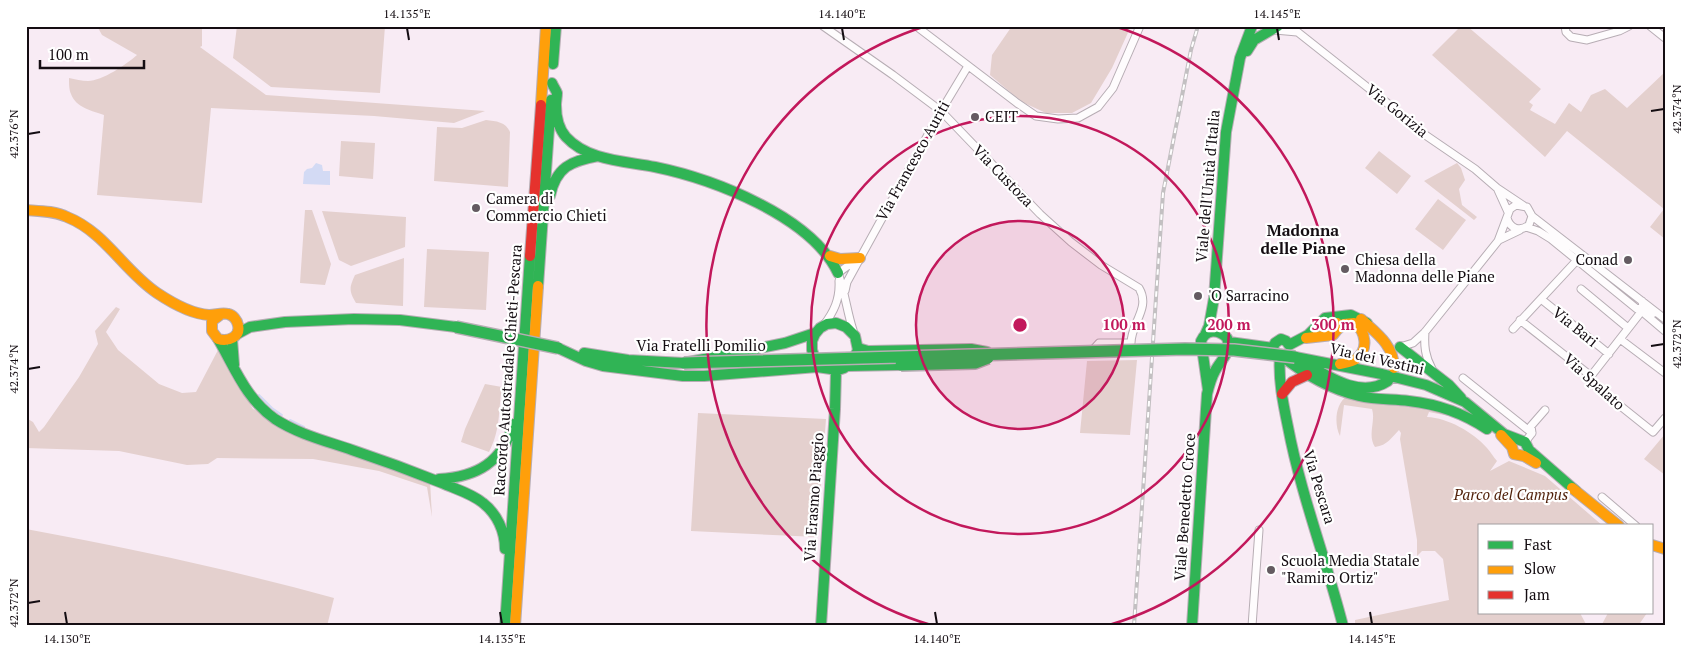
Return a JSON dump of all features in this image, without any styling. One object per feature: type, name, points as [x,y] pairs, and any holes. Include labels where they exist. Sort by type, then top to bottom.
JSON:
[{"type":"main road","name":"Raccordo Autostradale Chieti-Pescara","points":[[505,626],[546,26]]},
{"type":"main road","name":"Raccordo Autostradale Chieti-Pescara","points":[[515,626],[556,26]]},
{"type":"main road","name":"Viale dell'Unità d'Italia","points":[[1205,335],[1209,326],[1214,298],[1226,132],[1240,58],[1252,26]]},
{"type":"main road","name":"Viale dell'Unità d'Italia","points":[[1237,78],[1248,47],[1255,39],[1269,29]]},
{"type":"main road","points":[[552,83],[557,94],[556,116],[562,131],[573,144],[598,156],[688,174],[729,189],[763,206],[789,223],[830,256],[840,259],[860,258]]},
{"type":"main road","points":[[542,219],[550,206],[551,188],[562,170],[575,161],[598,156]]},
{"type":"main road","points":[[26,210],[67,216],[98,236],[154,291],[188,309],[210,315],[226,314],[234,318],[238,325],[235,336],[235,368]]},
{"type":"main road","points":[[830,256],[838,273]]},
{"type":"main road","name":"Viale dell'Unità d'Italia","points":[[1214,298],[1216,315],[1229,342]]},
{"type":"main road","points":[[188,309],[215,337],[225,341],[235,336]]},
{"type":"main road","name":"Via dei Vestini","points":[[1332,318],[1350,314],[1361,319],[1433,372],[1466,403],[1518,442],[1576,491],[1617,519]]},
{"type":"main road","points":[[220,315],[212,321],[211,328],[215,337],[254,401],[280,423],[296,431],[432,478],[471,494],[484,503],[500,526],[504,541],[502,590],[507,601]]},
{"type":"main road","name":"Via Fratelli Pomilio","points":[[234,318],[285,322]]},
{"type":"main road","points":[[1333,365],[1354,360],[1361,352],[1364,343],[1363,332],[1358,325],[1349,323],[1333,334],[1324,335],[1319,328],[1320,322],[1325,318],[1332,318],[1336,322],[1337,330]]},
{"type":"main road","name":"Via Fratelli Pomilio","points":[[235,336],[250,326],[285,322],[375,319],[456,327],[628,360],[684,363],[1204,349],[1295,357]]},
{"type":"main road","points":[[1361,319],[1390,348],[1395,358],[1394,368]]},
{"type":"main road","name":"Via dei Vestini","points":[[1278,353],[1288,352],[1289,345],[1302,339],[1320,322]]},
{"type":"main road","points":[[684,363],[785,343],[830,323],[845,326],[851,330],[857,342],[868,351],[971,349],[998,354]]},
{"type":"main road","points":[[819,329],[812,340],[810,348],[816,362],[822,367]]},
{"type":"main road","points":[[1208,390],[1203,356],[1199,347],[1201,339],[1213,331],[1229,342],[1278,353],[1307,375],[1359,396],[1424,403],[1457,412],[1518,442]]},
{"type":"main road","name":"Via dei Vestini","points":[[1302,339],[1324,335]]},
{"type":"main road","points":[[845,366],[857,353],[857,342]]},
{"type":"main road","points":[[1203,356],[1211,361],[1220,360],[1226,356],[1229,342]]},
{"type":"main road","points":[[558,348],[602,366],[694,376],[822,367],[975,363],[998,354]]},
{"type":"main road","name":"Via Pescara","points":[[1278,353],[1282,394],[1290,442],[1335,590],[1343,626]]},
{"type":"main road","points":[[1295,357],[1352,386],[1373,389],[1388,382]]},
{"type":"main road","name":"Via dei Vestini","points":[[1295,357],[1406,380],[1433,388],[1466,403]]},
{"type":"main road","points":[[1208,390],[1220,360]]},
{"type":"main road","name":"Via Erasmo Piaggio","points":[[821,626],[836,394],[845,366]]},
{"type":"main road","points":[[1282,394],[1292,382],[1307,375]]},
{"type":"main road","name":"Viale Benedetto Croce","points":[[1192,626],[1208,390]]},
{"type":"main road","points":[[432,478],[464,476],[479,470],[494,460],[502,452],[511,436],[514,413],[521,397]]},
{"type":"street","name":"Via Custoza","points":[[823,26],[941,111],[1040,214],[1071,242],[1101,265],[1139,288],[1142,293],[1143,310],[1133,329],[1131,343],[1099,343],[1087,356],[845,366]]},
{"type":"street","points":[[916,26],[1036,116],[1058,120],[1078,118],[1098,107],[1113,88],[1140,26]]},
{"type":"street","name":"Via Gorizia","points":[[1290,26],[1386,102],[1418,130],[1475,169],[1497,188],[1524,206]]},
{"type":"street","points":[[1565,26],[1566,32],[1571,37],[1586,40],[1628,27]]},
{"type":"street","points":[[1650,26],[1665,38]]},
{"type":"street","points":[[1269,29],[1298,32]]},
{"type":"street","name":"Via Francesco Auriti","points":[[845,291],[847,282],[860,258],[968,66]]},
{"type":"street","name":"Via Gorizia","points":[[1497,188],[1508,215]]},
{"type":"street","points":[[1400,347],[1413,343],[1425,332],[1498,240],[1513,207],[1524,206],[1532,216],[1665,331]]},
{"type":"street","points":[[1508,215],[1508,222],[1513,228],[1538,231],[1580,257],[1665,319]]},
{"type":"street","points":[[1498,240],[1524,228],[1530,222],[1532,216]]},
{"type":"street","points":[[1513,329],[1580,257]]},
{"type":"street","name":"Via Francesco Auriti","points":[[838,273],[860,258]]},
{"type":"street","points":[[838,273],[845,291],[848,317],[857,342]]},
{"type":"street","points":[[819,329],[830,317],[837,302],[839,290],[838,273]]},
{"type":"street","points":[[1581,289],[1628,328]]},
{"type":"street","name":"Via Bari","points":[[1541,299],[1609,354]]},
{"type":"street","points":[[1591,376],[1641,312],[1643,307],[1642,301]]},
{"type":"street","points":[[1641,312],[1650,310],[1665,319]]},
{"type":"street","name":"Via Spalato","points":[[1520,320],[1591,376],[1588,380],[1653,432],[1665,418]]},
{"type":"street","points":[[1425,332],[1424,345],[1426,357],[1433,372]]},
{"type":"street","points":[[1620,339],[1665,373]]},
{"type":"street","points":[[1464,378],[1518,442],[1545,410]]},
{"type":"street","points":[[1602,497],[1617,519],[1631,524]]},
{"type":"street","points":[[1252,626],[1259,530]]},
{"type":"green space","points":[[97,26],[202,26],[202,46],[200,47],[266,95],[485,111],[454,123],[374,116],[211,108],[202,203],[97,195],[104,115],[81,106],[73,99],[70,92],[69,78],[88,81],[100,78],[121,67],[137,55],[102,35]]},
{"type":"green space","points":[[237,26],[385,26],[380,93],[271,87],[233,58]]},
{"type":"green space","points":[[1012,26],[1131,26],[1112,68],[1091,103],[1072,113],[1046,113],[1022,102],[990,75],[992,55]]},
{"type":"green space","points":[[1461,26],[1467,26],[1541,89],[1529,102],[1533,105],[1530,110],[1555,124],[1569,103],[1581,112],[1591,95],[1605,89],[1627,108],[1665,72],[1665,239],[1650,227],[1664,209],[1567,131],[1545,157],[1432,55]]},
{"type":"green space","points":[[486,120],[503,124],[510,132],[508,187],[434,181],[437,127],[462,128]]},
{"type":"green space","points":[[341,141],[375,143],[373,179],[339,176]]},
{"type":"green space","points":[[1379,151],[1411,176],[1397,194],[1365,168]]},
{"type":"green space","points":[[1457,163],[1465,180],[1459,189],[1462,205],[1477,217],[1474,220],[1424,181]]},
{"type":"green space","points":[[1438,199],[1466,220],[1443,250],[1415,229]]},
{"type":"green space","points":[[305,210],[312,210],[331,264],[325,285],[300,283]]},
{"type":"green space","points":[[322,211],[406,217],[405,247],[351,266],[339,260]]},
{"type":"green space","points":[[427,249],[489,252],[486,310],[424,307]]},
{"type":"green space","points":[[404,258],[403,306],[356,303],[351,289],[355,275]]},
{"type":"green space","points":[[116,307],[120,309],[106,332],[118,350],[159,384],[182,393],[196,392],[218,350],[253,409],[430,481],[432,517],[427,487],[379,471],[313,459],[217,458],[208,464],[187,465],[119,451],[26,448],[26,418],[33,422],[39,432],[44,427],[79,377],[98,344],[95,331]]},
{"type":"green space","points":[[1137,360],[1130,435],[1080,433],[1087,361]]},
{"type":"green space","points":[[485,384],[502,387],[496,436],[489,452],[461,442]]},
{"type":"green space","name":"Parco del Campus","points":[[1347,396],[1398,401],[1452,415],[1429,412],[1427,417],[1452,423],[1467,431],[1481,442],[1497,461],[1490,471],[1509,461],[1545,476],[1601,524],[1478,524],[1478,614],[1581,614],[1587,626],[1355,626],[1355,620],[1449,600],[1443,559],[1435,551],[1422,551],[1417,556],[1417,540],[1400,439],[1401,433],[1399,430],[1386,443],[1375,447],[1372,438],[1372,409],[1344,405],[1340,436],[1336,420],[1338,409]]},
{"type":"green space","points":[[698,413],[826,419],[817,537],[691,531]]},
{"type":"green space","points":[[1665,434],[1665,475],[1644,459]]},
{"type":"green space","points":[[26,529],[181,560],[334,598],[327,626],[26,626]]},
{"type":"green space","points":[[1607,614],[1646,614],[1638,626],[1601,626]]},
{"type":"water","points":[[316,163],[322,165],[323,171],[330,171],[330,185],[303,184],[304,172],[312,168]]},
{"type":"waterway","points":[[259,395],[282,415]]},
{"type":"waterway","points":[[290,420],[304,427]]},
{"type":"railway","points":[[1134,626],[1163,193],[1191,50],[1198,26]]},
{"type":"traffic: fast","points":[[553,64],[556,26]]},
{"type":"traffic: fast","points":[[1205,335],[1209,326],[1214,298],[1226,132],[1240,58],[1252,26]]},
{"type":"traffic: fast","points":[[1247,51],[1254,40],[1278,26]]},
{"type":"traffic: fast","points":[[552,83],[557,93],[556,109],[559,126],[566,137],[575,145],[585,151],[608,159],[655,167],[704,181],[758,203],[784,218],[806,234],[825,253],[838,273]]},
{"type":"traffic: fast","points":[[538,286],[551,100]]},
{"type":"traffic: fast","points":[[550,196],[556,178],[566,167],[580,160],[598,156]]},
{"type":"traffic: fast","points":[[505,626],[530,256]]},
{"type":"traffic: fast","points":[[1289,345],[1308,335],[1325,318],[1351,315],[1367,323]]},
{"type":"traffic: fast","points":[[237,334],[250,327],[285,322],[354,319],[400,320],[456,327]]},
{"type":"traffic: fast","points":[[558,348],[586,361],[603,366],[683,376],[817,367],[838,370],[852,362],[858,350],[855,336],[846,327],[836,323],[827,324],[815,334],[812,341],[812,350],[815,359],[822,367]]},
{"type":"traffic: fast","points":[[456,327],[558,348]]},
{"type":"traffic: fast","points":[[1192,626],[1207,394],[1210,382],[1228,348],[1227,338],[1216,332],[1209,332],[1201,341],[1208,390]]},
{"type":"traffic: fast","points":[[584,353],[628,360],[684,363],[785,343],[815,333]]},
{"type":"traffic: fast","points":[[218,339],[249,393],[275,419],[303,433],[408,470],[473,496],[488,507],[496,518],[504,536],[505,549]]},
{"type":"traffic: fast","points":[[232,339],[234,365]]},
{"type":"traffic: fast","points":[[1273,348],[1275,343],[1281,339],[1289,345]]},
{"type":"traffic: fast","points":[[1229,342],[1273,348]]},
{"type":"traffic: fast","points":[[1400,347],[1449,385],[1461,398]]},
{"type":"traffic: fast","points":[[858,348],[868,351],[971,349],[987,352]]},
{"type":"traffic: fast","points":[[684,363],[1185,349],[1234,350],[1295,357]]},
{"type":"traffic: fast","points":[[1280,355],[1281,391],[1293,452],[1343,626]]},
{"type":"traffic: fast","points":[[1282,356],[1309,375],[1348,393],[1378,399],[1430,404],[1469,418],[1487,429]]},
{"type":"traffic: fast","points":[[1295,357],[1382,374],[1426,385],[1465,402],[1504,434],[1525,442],[1529,450],[1576,491]]},
{"type":"traffic: fast","points":[[901,365],[975,363],[988,358]]},
{"type":"traffic: fast","points":[[1305,363],[1335,380],[1356,387],[1378,386],[1388,381]]},
{"type":"traffic: fast","points":[[847,366],[901,365]]},
{"type":"traffic: fast","points":[[821,626],[836,370]]},
{"type":"traffic: fast","points":[[439,479],[465,475],[486,465],[503,448],[513,424]]},
{"type":"traffic: slow","points":[[541,105],[546,26]]},
{"type":"traffic: slow","points":[[26,210],[58,214],[80,224],[103,242],[145,284],[175,304],[202,314],[223,313],[232,315],[238,325],[238,333],[233,338],[226,340],[218,339],[212,331],[212,321],[220,315]]},
{"type":"traffic: slow","points":[[830,256],[840,259],[860,258]]},
{"type":"traffic: slow","points":[[515,626],[538,286]]},
{"type":"traffic: slow","points":[[1361,319],[1388,346],[1394,368]]},
{"type":"traffic: slow","points":[[1306,338],[1333,335],[1337,330],[1337,323]]},
{"type":"traffic: slow","points":[[1337,330],[1344,324],[1354,323],[1361,331],[1364,341],[1363,351],[1356,359],[1340,364]]},
{"type":"traffic: slow","points":[[1501,435],[1512,447],[1514,454],[1524,456],[1536,463]]},
{"type":"traffic: slow","points":[[1572,488],[1617,524]]},
{"type":"traffic: slow","points":[[1654,546],[1665,549]]},
{"type":"traffic: jam","points":[[530,256],[541,105]]},
{"type":"traffic: jam","points":[[1282,394],[1292,382],[1307,375]]},
{"type":"place","name":"CEIT","points":[[975,117]]},
{"type":"place","name":"Camera di Commercio Chieti","points":[[476,208]]},
{"type":"place","name":"Conad","points":[[1628,260]]},
{"type":"place","name":"Chiesa della Madonna delle Piane","points":[[1345,269]]},
{"type":"place","name":"'O Sarracino","points":[[1198,296]]},
{"type":"place","name":"Scuola Media Statale \"Ramiro Ortiz\"","points":[[1271,570]]},
{"type":"district","name":"Madonna delle Piane","points":[[1303,239]]}]
